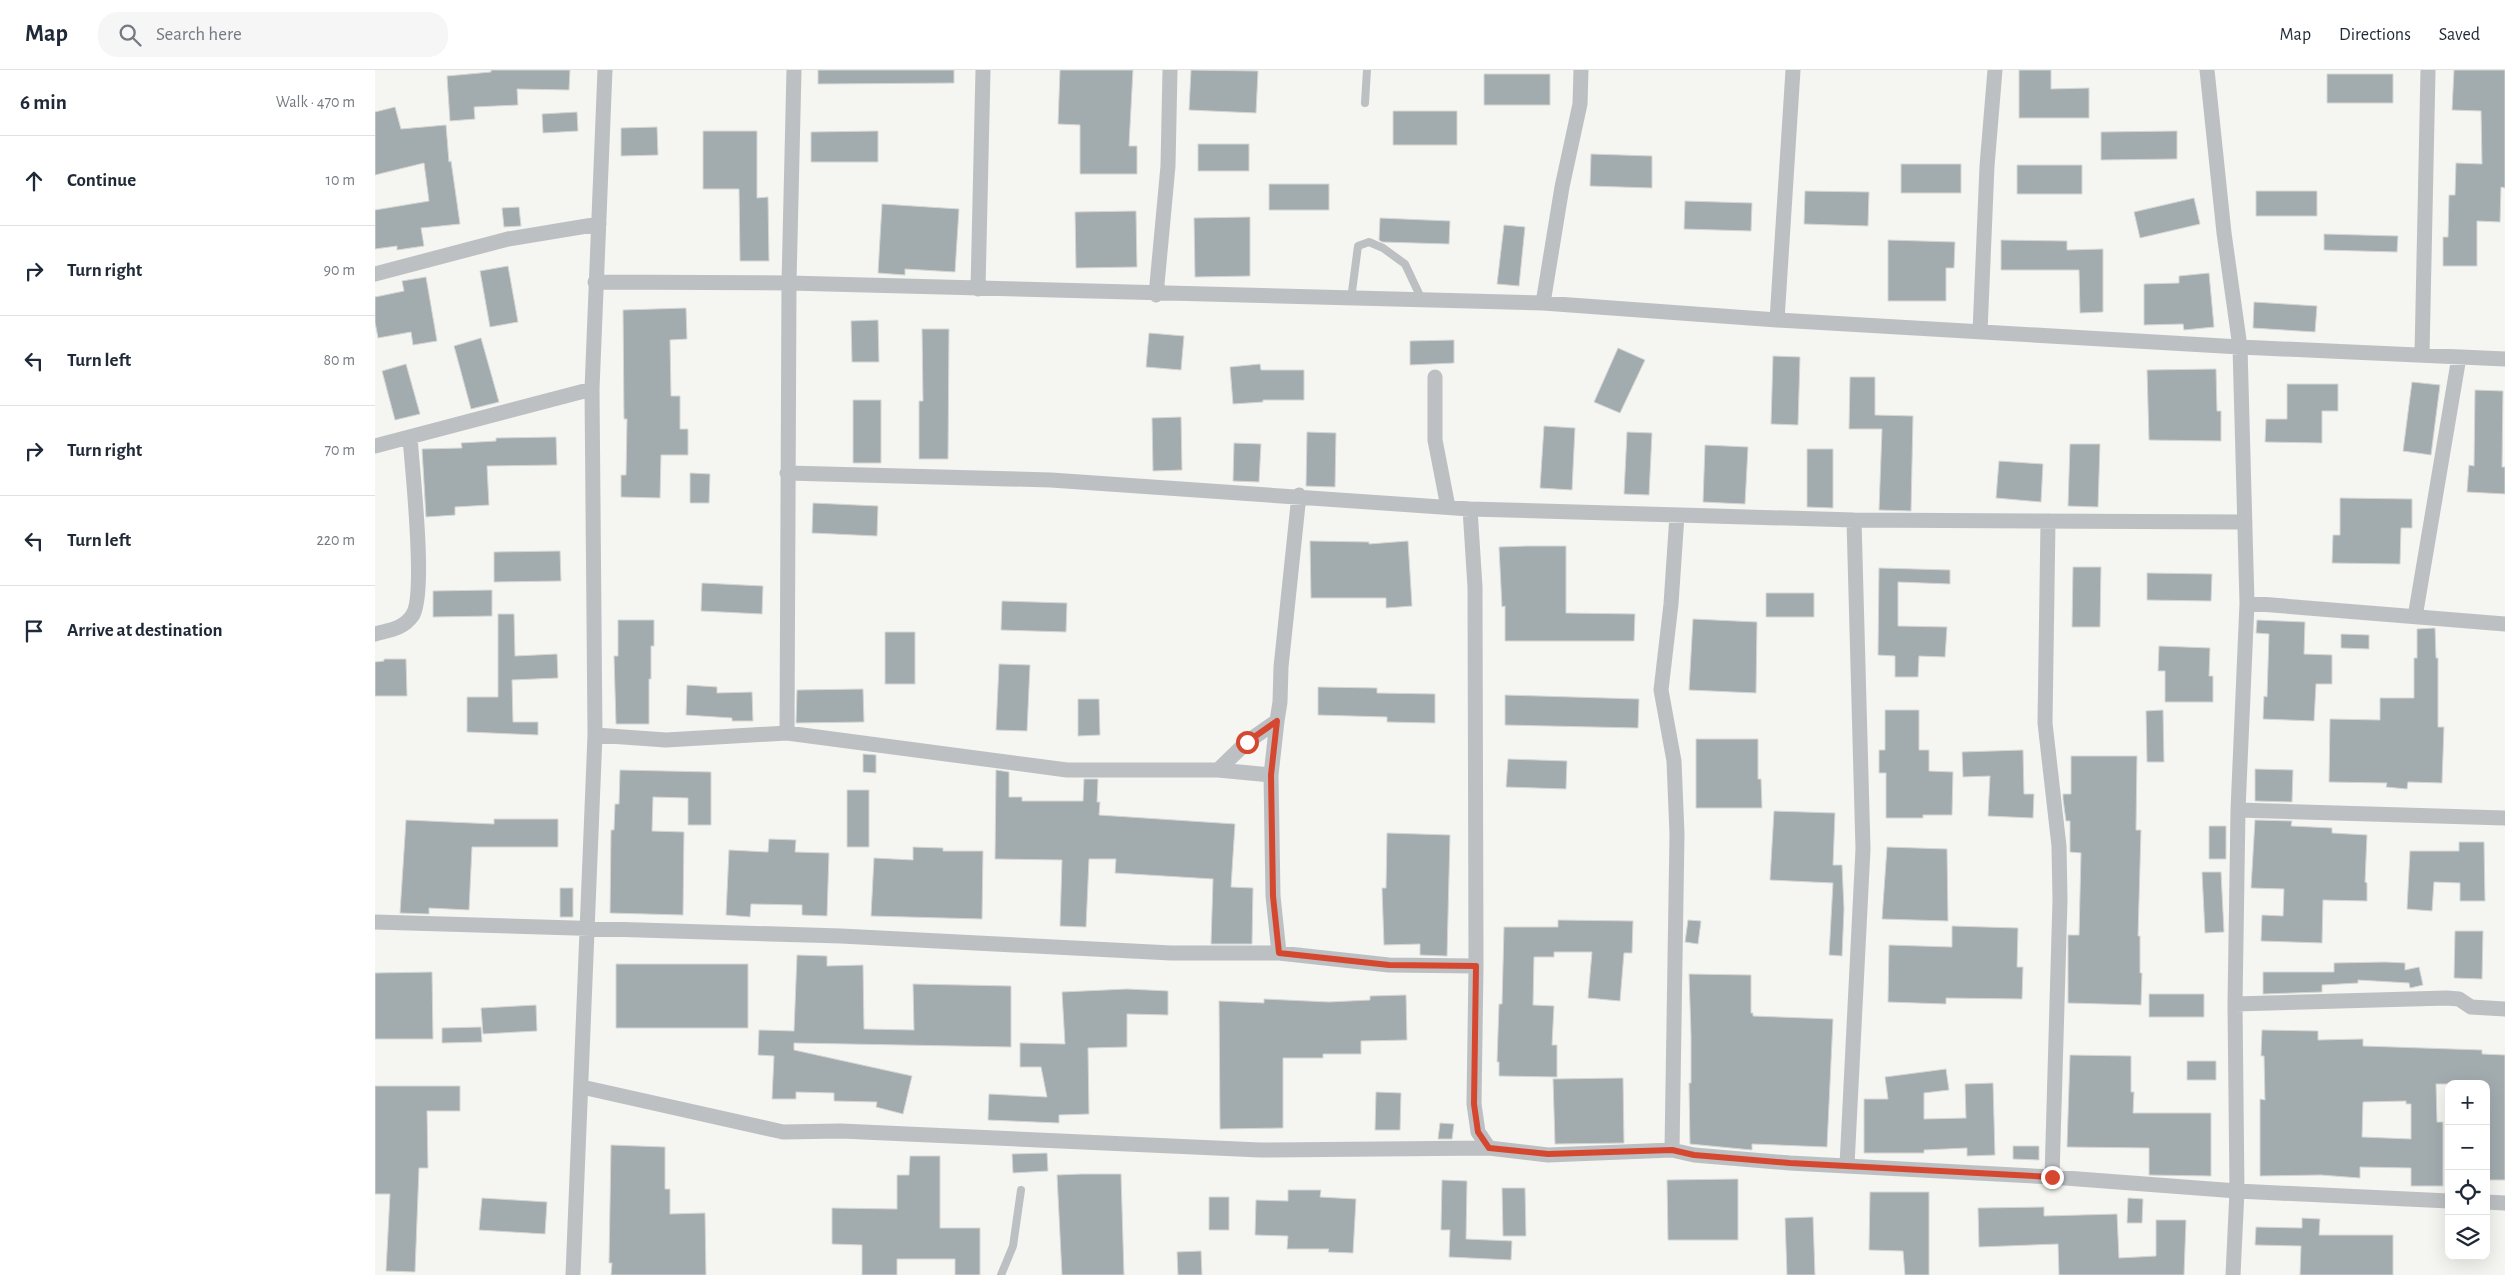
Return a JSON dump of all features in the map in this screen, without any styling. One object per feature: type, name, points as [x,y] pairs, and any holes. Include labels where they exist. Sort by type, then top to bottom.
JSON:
[{"type":"street","points":[[573,1275],[595,735],[592,389],[605,70]]},
{"type":"street","points":[[787,734],[789,283],[794,70]]},
{"type":"street","points":[[978,289],[983,70]]},
{"type":"street","points":[[1156,294],[1167,166],[1170,70]]},
{"type":"street","points":[[1543,303],[1562,187],[1580,104],[1581,70]]},
{"type":"street","points":[[1777,320],[1793,70]]},
{"type":"street","points":[[1980,332],[1987,166],[1995,70]]},
{"type":"street","points":[[2207,70],[2224,233],[2240,347],[2247,603],[2239,810],[2235,1004],[2237,1191],[2233,1275]]},
{"type":"street","points":[[2421,355],[2428,70]]},
{"type":"street","points":[[375,274],[508,239],[599,224]]},
{"type":"street","points":[[595,282],[789,283],[1543,303],[1980,332],[2240,347],[2505,359]]},
{"type":"street","points":[[2415,617],[2459,357]]},
{"type":"street","points":[[1435,377],[1435,440],[1448,507]]},
{"type":"street","points":[[375,446],[592,389]]},
{"type":"street","points":[[375,634],[401,627],[413,616],[419,601],[410,437]]},
{"type":"street","points":[[787,473],[1051,480],[1299,495],[1470,509],[1855,520],[2245,522]]},
{"type":"street","points":[[1279,953],[1273,896],[1271,775],[1281,702],[1281,667],[1299,495]]},
{"type":"street","points":[[1470,509],[1475,587],[1476,966],[1474,1104],[1478,1132],[1489,1148]]},
{"type":"street","points":[[1672,1150],[1677,834],[1674,761],[1661,690],[1671,604],[1677,514]]},
{"type":"street","points":[[1847,1164],[1863,849],[1855,520]]},
{"type":"street","points":[[2048,521],[2045,723],[2059,846],[2052,1177]]},
{"type":"street","points":[[2247,603],[2505,624]]},
{"type":"street","points":[[1218,770],[1247,742],[1277,721]]},
{"type":"street","points":[[595,735],[666,740],[787,734],[1067,770],[1218,770],[1271,775]]},
{"type":"street","points":[[2239,810],[2505,818]]},
{"type":"street","points":[[375,922],[586,930],[841,936],[1171,953],[1279,953],[1389,965],[1476,966]]},
{"type":"street","points":[[2235,1004],[2447,998],[2459,999],[2471,1007],[2505,1009]]},
{"type":"street","points":[[582,1087],[783,1132],[841,1131],[1260,1150],[1489,1148],[1548,1154],[1672,1150],[1703,1156],[1790,1163],[1847,1164],[2237,1191],[2445,1201]]},
{"type":"street","points":[[2490,1202],[2505,1203]]},
{"type":"lane","points":[[1365,104],[1367,70]]},
{"type":"lane","points":[[1351,299],[1357,246],[1369,242],[1383,248],[1405,264],[1421,300]]},
{"type":"lane","points":[[1001,1275],[1013,1246],[1021,1190]]},
{"type":"building","points":[[491,70],[570,70],[569,90],[517,89],[518,105],[474,107],[475,119],[450,121],[447,76],[491,72]]},
{"type":"building","points":[[818,70],[954,70],[954,83],[818,84]]},
{"type":"building","points":[[1060,70],[1133,70],[1129,146],[1137,146],[1137,174],[1080,174],[1080,125],[1058,124]]},
{"type":"building","points":[[1191,70],[1258,71],[1256,113],[1189,110]]},
{"type":"building","points":[[2019,70],[2051,70],[2051,89],[2089,88],[2089,118],[2019,118]]},
{"type":"building","points":[[2454,70],[2505,70],[2505,188],[2501,187],[2500,222],[2477,221],[2477,266],[2443,266],[2443,237],[2448,237],[2449,195],[2455,195],[2456,163],[2482,164],[2481,111],[2452,110]]},
{"type":"building","points":[[1484,74],[1550,74],[1550,105],[1484,105]]},
{"type":"building","points":[[2327,74],[2393,74],[2393,103],[2327,103]]},
{"type":"building","points":[[395,107],[401,129],[446,125],[449,162],[451,161],[460,224],[421,228],[424,246],[397,250],[397,246],[375,249],[375,210],[429,201],[424,163],[375,175],[375,112]]},
{"type":"building","points":[[1393,111],[1457,111],[1457,145],[1393,145]]},
{"type":"building","points":[[577,112],[578,131],[543,133],[542,114]]},
{"type":"building","points":[[657,127],[658,155],[621,156],[621,128]]},
{"type":"building","points":[[703,131],[757,131],[757,198],[768,197],[769,261],[740,261],[739,189],[703,189]]},
{"type":"building","points":[[878,131],[878,162],[811,162],[811,132]]},
{"type":"building","points":[[2177,131],[2177,159],[2101,160],[2101,132]]},
{"type":"building","points":[[1198,144],[1249,144],[1249,171],[1198,171]]},
{"type":"building","points":[[1591,154],[1652,156],[1652,188],[1590,186]]},
{"type":"building","points":[[1901,164],[1961,164],[1961,193],[1901,193]]},
{"type":"building","points":[[2017,165],[2082,165],[2082,194],[2017,194]]},
{"type":"building","points":[[1269,184],[1329,184],[1329,210],[1269,210]]},
{"type":"building","points":[[1805,191],[1869,192],[1868,226],[1804,224]]},
{"type":"building","points":[[2256,191],[2317,191],[2317,216],[2256,216]]},
{"type":"building","points":[[2194,198],[2200,224],[2140,238],[2134,212]]},
{"type":"building","points":[[1685,201],[1752,203],[1751,231],[1684,229]]},
{"type":"building","points":[[882,204],[959,209],[955,272],[905,269],[905,275],[878,273]]},
{"type":"building","points":[[519,207],[521,226],[504,227],[502,208]]},
{"type":"building","points":[[1136,211],[1137,267],[1076,268],[1075,212]]},
{"type":"building","points":[[1250,217],[1250,276],[1195,277],[1194,218]]},
{"type":"building","points":[[1380,218],[1450,221],[1449,244],[1382,242],[1379,240]]},
{"type":"building","points":[[1504,225],[1525,227],[1519,286],[1497,284]]},
{"type":"building","points":[[2324,234],[2398,236],[2397,252],[2324,250]]},
{"type":"building","points":[[1888,240],[1955,242],[1954,268],[1946,268],[1946,301],[1888,301]]},
{"type":"building","points":[[2001,240],[2067,241],[2067,250],[2103,249],[2103,312],[2080,313],[2079,270],[2001,270]]},
{"type":"building","points":[[508,266],[518,322],[490,327],[480,271]]},
{"type":"building","points":[[2209,273],[2214,327],[2184,330],[2183,324],[2144,325],[2144,284],[2179,283],[2179,276]]},
{"type":"building","points":[[426,277],[437,341],[413,345],[411,332],[378,338],[375,322],[375,297],[404,291],[402,281]]},
{"type":"building","points":[[2254,302],[2317,306],[2315,332],[2253,328]]},
{"type":"building","points":[[686,308],[687,339],[670,340],[671,396],[680,396],[680,429],[688,429],[688,455],[661,455],[660,498],[621,497],[621,475],[626,475],[627,419],[624,419],[623,310]]},
{"type":"building","points":[[878,320],[879,362],[852,362],[851,321]]},
{"type":"building","points":[[922,329],[949,329],[948,459],[919,459],[919,401],[923,401]]},
{"type":"building","points":[[1149,333],[1184,336],[1181,370],[1146,367]]},
{"type":"building","points":[[481,338],[499,402],[471,409],[454,346]]},
{"type":"building","points":[[1454,340],[1454,363],[1410,365],[1410,341]]},
{"type":"building","points":[[1618,348],[1645,360],[1620,413],[1594,402]]},
{"type":"building","points":[[1773,356],[1800,357],[1798,425],[1771,424]]},
{"type":"building","points":[[406,364],[420,414],[395,420],[382,371]]},
{"type":"building","points":[[1260,364],[1261,370],[1304,370],[1304,400],[1263,400],[1263,402],[1233,404],[1230,367]]},
{"type":"building","points":[[2216,369],[2217,411],[2221,411],[2221,441],[2149,440],[2147,370]]},
{"type":"building","points":[[1850,377],[1875,377],[1875,415],[1913,416],[1911,511],[1879,510],[1882,429],[1849,429]]},
{"type":"building","points":[[2412,382],[2440,385],[2431,455],[2403,451]]},
{"type":"building","points":[[2287,384],[2338,384],[2338,411],[2322,411],[2322,443],[2265,442],[2266,419],[2287,419]]},
{"type":"building","points":[[2475,390],[2503,391],[2502,467],[2505,467],[2505,494],[2467,492],[2469,465],[2474,466]]},
{"type":"building","points":[[853,400],[881,400],[881,463],[853,463]]},
{"type":"building","points":[[1181,417],[1182,470],[1153,471],[1152,418]]},
{"type":"building","points":[[1544,426],[1575,428],[1572,490],[1540,488]]},
{"type":"building","points":[[1307,432],[1336,433],[1335,487],[1306,486]]},
{"type":"building","points":[[1627,432],[1652,433],[1649,495],[1624,494]]},
{"type":"building","points":[[556,437],[557,465],[487,466],[489,505],[455,507],[455,515],[426,517],[422,449],[462,448],[461,443],[496,441],[496,438]]},
{"type":"building","points":[[1234,443],[1261,444],[1259,482],[1233,481]]},
{"type":"building","points":[[2070,444],[2100,444],[2098,507],[2068,506]]},
{"type":"building","points":[[1705,445],[1748,447],[1745,504],[1703,502]]},
{"type":"building","points":[[1807,449],[1833,449],[1833,508],[1807,507]]},
{"type":"building","points":[[1999,461],[2043,464],[2041,502],[1996,498]]},
{"type":"building","points":[[690,473],[710,474],[709,503],[690,503]]},
{"type":"building","points":[[2340,498],[2412,499],[2412,528],[2401,528],[2400,564],[2332,563],[2333,535],[2340,535]]},
{"type":"building","points":[[813,503],[878,506],[877,536],[812,533]]},
{"type":"building","points":[[1310,541],[1369,542],[1369,544],[1408,541],[1412,606],[1386,608],[1386,598],[1311,598]]},
{"type":"building","points":[[1566,546],[1566,613],[1635,614],[1634,641],[1505,641],[1505,606],[1502,607],[1499,547]]},
{"type":"building","points":[[560,551],[561,581],[494,582],[494,552]]},
{"type":"building","points":[[2073,567],[2101,567],[2100,627],[2072,627]]},
{"type":"building","points":[[1879,568],[1950,570],[1950,584],[1898,582],[1898,626],[1947,627],[1945,657],[1919,656],[1918,677],[1895,677],[1895,656],[1878,655]]},
{"type":"building","points":[[2147,573],[2212,574],[2211,601],[2147,600]]},
{"type":"building","points":[[702,583],[763,586],[762,614],[701,611]]},
{"type":"building","points":[[492,590],[492,616],[433,617],[433,591]]},
{"type":"building","points":[[1766,593],[1814,593],[1814,617],[1766,617]]},
{"type":"building","points":[[1002,601],[1067,603],[1066,632],[1001,630]]},
{"type":"building","points":[[498,614],[514,614],[515,656],[557,654],[558,678],[512,680],[513,722],[538,722],[538,735],[467,732],[467,697],[498,697]]},
{"type":"building","points":[[1693,619],[1757,622],[1756,693],[1689,690]]},
{"type":"building","points":[[618,620],[654,620],[654,646],[651,646],[651,679],[649,679],[649,724],[616,724],[614,656],[618,656]]},
{"type":"building","points":[[2257,620],[2305,622],[2304,654],[2332,655],[2332,684],[2316,684],[2314,721],[2263,719],[2264,696],[2267,697],[2269,634],[2256,633]]},
{"type":"building","points":[[2435,628],[2436,658],[2438,658],[2438,727],[2444,727],[2442,783],[2408,782],[2407,789],[2386,787],[2387,783],[2329,782],[2330,719],[2380,720],[2380,698],[2414,698],[2414,658],[2417,658],[2417,629]]},
{"type":"building","points":[[885,632],[915,632],[915,684],[885,684]]},
{"type":"building","points":[[2341,634],[2369,635],[2369,649],[2341,648]]},
{"type":"building","points":[[2159,646],[2210,648],[2209,676],[2213,676],[2213,702],[2165,702],[2165,671],[2158,671]]},
{"type":"building","points":[[384,659],[406,659],[407,696],[375,696],[375,662],[384,661]]},
{"type":"building","points":[[999,664],[1030,665],[1027,731],[996,730]]},
{"type":"building","points":[[687,685],[717,687],[717,693],[752,692],[753,721],[732,721],[732,718],[686,715]]},
{"type":"building","points":[[1318,687],[1377,688],[1377,693],[1435,694],[1435,723],[1387,722],[1387,717],[1318,715]]},
{"type":"building","points":[[863,689],[864,722],[796,723],[797,690]]},
{"type":"building","points":[[1505,695],[1639,699],[1638,728],[1505,725]]},
{"type":"building","points":[[1078,699],[1099,699],[1100,735],[1078,736]]},
{"type":"building","points":[[1885,710],[1919,710],[1919,750],[1929,750],[1929,771],[1953,772],[1952,815],[1923,815],[1923,818],[1886,818],[1886,773],[1879,773],[1879,750],[1885,750]]},
{"type":"building","points":[[2163,710],[2164,762],[2147,762],[2146,711]]},
{"type":"building","points":[[1696,739],[1758,739],[1758,779],[1761,779],[1762,808],[1696,808]]},
{"type":"building","points":[[2023,750],[2024,794],[2034,794],[2033,818],[1988,816],[1990,776],[1963,777],[1962,752]]},
{"type":"building","points":[[863,754],[876,755],[876,773],[863,772]]},
{"type":"building","points":[[2071,756],[2137,756],[2136,830],[2141,830],[2138,936],[2140,936],[2140,973],[2142,973],[2141,1005],[2068,1003],[2068,935],[2079,935],[2081,853],[2070,852],[2070,821],[2066,821],[2063,799],[2063,794],[2071,794]]},
{"type":"building","points":[[1508,759],[1567,761],[1566,789],[1506,787]]},
{"type":"building","points":[[2255,769],[2293,770],[2292,802],[2255,801]]},
{"type":"building","points":[[620,770],[711,772],[711,825],[688,825],[688,798],[653,797],[652,831],[684,832],[683,915],[610,913],[611,830],[614,830],[615,804],[619,804]]},
{"type":"building","points":[[996,770],[1009,772],[1009,797],[1022,797],[1022,801],[1083,801],[1084,779],[1098,779],[1097,802],[1100,802],[1099,815],[1235,824],[1231,887],[1253,888],[1252,944],[1211,944],[1213,879],[1115,873],[1116,859],[1089,859],[1086,927],[1060,926],[1062,860],[995,859]]},
{"type":"building","points":[[847,790],[869,790],[869,847],[847,847]]},
{"type":"building","points":[[1774,811],[1835,813],[1833,865],[1842,865],[1844,909],[1842,956],[1829,955],[1833,883],[1770,880]]},
{"type":"building","points":[[494,819],[558,819],[558,847],[472,847],[469,910],[429,908],[429,914],[400,913],[406,820],[494,824]]},
{"type":"building","points":[[2255,820],[2292,821],[2291,826],[2332,828],[2332,833],[2367,835],[2365,882],[2367,883],[2367,901],[2323,900],[2322,943],[2261,941],[2262,915],[2283,916],[2284,889],[2251,888]]},
{"type":"building","points":[[2209,826],[2226,826],[2226,859],[2209,859]]},
{"type":"building","points":[[1387,833],[1450,835],[1447,956],[1420,955],[1420,944],[1384,945],[1382,888],[1386,888]]},
{"type":"building","points":[[769,839],[796,840],[795,852],[829,853],[827,916],[802,915],[802,905],[751,904],[750,917],[726,915],[729,850],[768,852]]},
{"type":"building","points":[[2459,842],[2484,842],[2485,901],[2460,901],[2460,883],[2434,882],[2432,911],[2407,909],[2410,851],[2459,851]]},
{"type":"building","points":[[913,847],[943,848],[943,851],[983,851],[982,919],[871,916],[874,858],[913,860]]},
{"type":"building","points":[[1887,847],[1947,849],[1948,921],[1882,919]]},
{"type":"building","points":[[2202,872],[2221,872],[2224,932],[2205,933]]},
{"type":"building","points":[[560,888],[573,888],[573,917],[560,917]]},
{"type":"building","points":[[1558,920],[1633,921],[1632,953],[1624,953],[1620,1001],[1588,998],[1592,952],[1554,952],[1554,957],[1534,957],[1533,1005],[1554,1006],[1552,1045],[1557,1045],[1557,1077],[1499,1076],[1499,1062],[1497,1062],[1499,1004],[1502,1004],[1504,927],[1558,927]]},
{"type":"building","points":[[1688,920],[1701,921],[1698,944],[1685,942]]},
{"type":"building","points":[[1952,926],[2018,928],[2017,967],[2023,967],[2022,999],[1946,998],[1946,1004],[1888,1002],[1889,945],[1952,947]]},
{"type":"building","points":[[2455,931],[2483,931],[2482,979],[2454,978]]},
{"type":"building","points":[[797,955],[827,956],[827,966],[863,965],[864,1029],[914,1030],[913,984],[1011,986],[1011,1047],[794,1043],[794,1050],[912,1076],[903,1114],[876,1107],[877,1102],[834,1101],[834,1093],[796,1092],[796,1099],[772,1099],[774,1056],[758,1055],[759,1030],[794,1031]]},
{"type":"building","points":[[2334,963],[2405,963],[2405,970],[2419,967],[2423,985],[2410,988],[2409,983],[2358,980],[2358,983],[2322,985],[2322,992],[2263,994],[2263,972],[2334,972]]},
{"type":"building","points":[[616,964],[748,964],[748,1028],[616,1028]]},
{"type":"building","points":[[432,972],[433,1039],[375,1039],[375,973]]},
{"type":"building","points":[[1689,974],[1751,975],[1751,1013],[1753,1013],[1753,1016],[1833,1019],[1827,1147],[1752,1144],[1752,1150],[1690,1144],[1689,1083],[1691,1083],[1691,1035]]},
{"type":"building","points":[[1127,989],[1168,991],[1168,1015],[1127,1014],[1127,1047],[1088,1048],[1089,1114],[1059,1115],[1059,1123],[988,1120],[989,1094],[1047,1097],[1041,1067],[1020,1067],[1020,1043],[1065,1044],[1062,992]]},
{"type":"building","points":[[2149,994],[2204,994],[2204,1017],[2149,1017]]},
{"type":"building","points":[[1406,995],[1407,1040],[1361,1041],[1361,1054],[1323,1054],[1323,1058],[1283,1058],[1283,1128],[1220,1129],[1219,1001],[1264,1003],[1264,999],[1329,1002],[1370,1000],[1370,996]]},
{"type":"building","points":[[536,1005],[537,1031],[483,1034],[481,1008]]},
{"type":"building","points":[[481,1027],[482,1042],[442,1043],[442,1028]]},
{"type":"building","points":[[2262,1030],[2318,1031],[2318,1040],[2363,1039],[2363,1046],[2482,1050],[2482,1054],[2505,1055],[2505,1180],[2490,1180],[2490,1080],[2445,1080],[2445,1084],[2436,1084],[2437,1122],[2443,1122],[2443,1186],[2411,1186],[2411,1168],[2360,1167],[2360,1178],[2321,1175],[2260,1176],[2260,1099],[2265,1100],[2264,1056],[2261,1056]],"holes":[[[2406,1101],[2406,1104],[2411,1104],[2411,1139],[2362,1137],[2363,1102]]]},
{"type":"building","points":[[2070,1055],[2131,1056],[2131,1092],[2134,1092],[2133,1113],[2211,1113],[2211,1176],[2149,1175],[2149,1148],[2067,1147]]},
{"type":"building","points":[[2187,1061],[2216,1061],[2216,1080],[2187,1080]]},
{"type":"building","points":[[1946,1069],[1949,1090],[1924,1093],[1924,1119],[1966,1118],[1965,1084],[1993,1083],[1995,1155],[1967,1156],[1967,1148],[1924,1150],[1924,1153],[1864,1153],[1864,1099],[1888,1099],[1885,1077]]},
{"type":"building","points":[[1623,1078],[1624,1143],[1555,1144],[1553,1079]]},
{"type":"building","points":[[375,1086],[460,1086],[460,1111],[427,1111],[428,1168],[419,1168],[415,1272],[386,1271],[390,1194],[375,1194]]},
{"type":"building","points":[[1376,1092],[1401,1093],[1400,1130],[1375,1130]]},
{"type":"building","points":[[1440,1123],[1454,1124],[1452,1139],[1438,1139]]},
{"type":"building","points":[[611,1145],[665,1147],[665,1189],[670,1189],[670,1214],[705,1213],[706,1275],[611,1275],[612,1263],[609,1263]]},
{"type":"building","points":[[2013,1146],[2039,1146],[2039,1160],[2013,1159]]},
{"type":"building","points":[[1047,1153],[1048,1171],[1013,1173],[1012,1154]]},
{"type":"building","points":[[910,1156],[940,1156],[940,1228],[980,1228],[980,1275],[955,1275],[955,1259],[897,1259],[897,1275],[862,1275],[862,1245],[832,1244],[832,1208],[897,1209],[897,1175],[909,1175]]},
{"type":"building","points":[[1121,1174],[1124,1275],[1062,1275],[1057,1175]]},
{"type":"building","points":[[1738,1179],[1738,1240],[1668,1240],[1667,1180]]},
{"type":"building","points":[[1442,1180],[1467,1181],[1466,1239],[1512,1241],[1511,1260],[1449,1257],[1450,1230],[1441,1230]]},
{"type":"building","points":[[1502,1188],[1525,1188],[1526,1236],[1503,1236]]},
{"type":"building","points":[[1288,1190],[1321,1190],[1320,1197],[1356,1199],[1353,1253],[1328,1252],[1329,1249],[1287,1249],[1288,1236],[1255,1235],[1256,1200],[1288,1201]]},
{"type":"building","points":[[1870,1192],[1929,1192],[1929,1275],[1905,1275],[1903,1251],[1869,1250]]},
{"type":"building","points":[[1209,1197],[1229,1197],[1229,1230],[1209,1230]]},
{"type":"building","points":[[482,1198],[547,1202],[545,1234],[479,1230]]},
{"type":"building","points":[[2128,1198],[2143,1199],[2142,1223],[2127,1223]]},
{"type":"building","points":[[2044,1207],[2044,1216],[2117,1214],[2119,1258],[2156,1256],[2156,1220],[2186,1220],[2184,1275],[2059,1275],[2058,1244],[1979,1247],[1978,1208]]},
{"type":"building","points":[[1813,1217],[1815,1275],[1787,1275],[1785,1218]]},
{"type":"building","points":[[2302,1218],[2320,1219],[2319,1235],[2393,1235],[2393,1275],[2300,1275],[2301,1246],[2255,1245],[2256,1227],[2302,1228]]},
{"type":"building","points":[[1201,1251],[1202,1275],[1178,1275],[1177,1252]]},
{"type":"route","points":[[1247,742],[1277,721],[1271,775],[1273,896],[1279,953],[1389,965],[1476,966],[1474,1104],[1478,1132],[1489,1148],[1548,1154],[1672,1150],[1694,1155],[1790,1163],[1847,1164],[2052,1177]]}]
